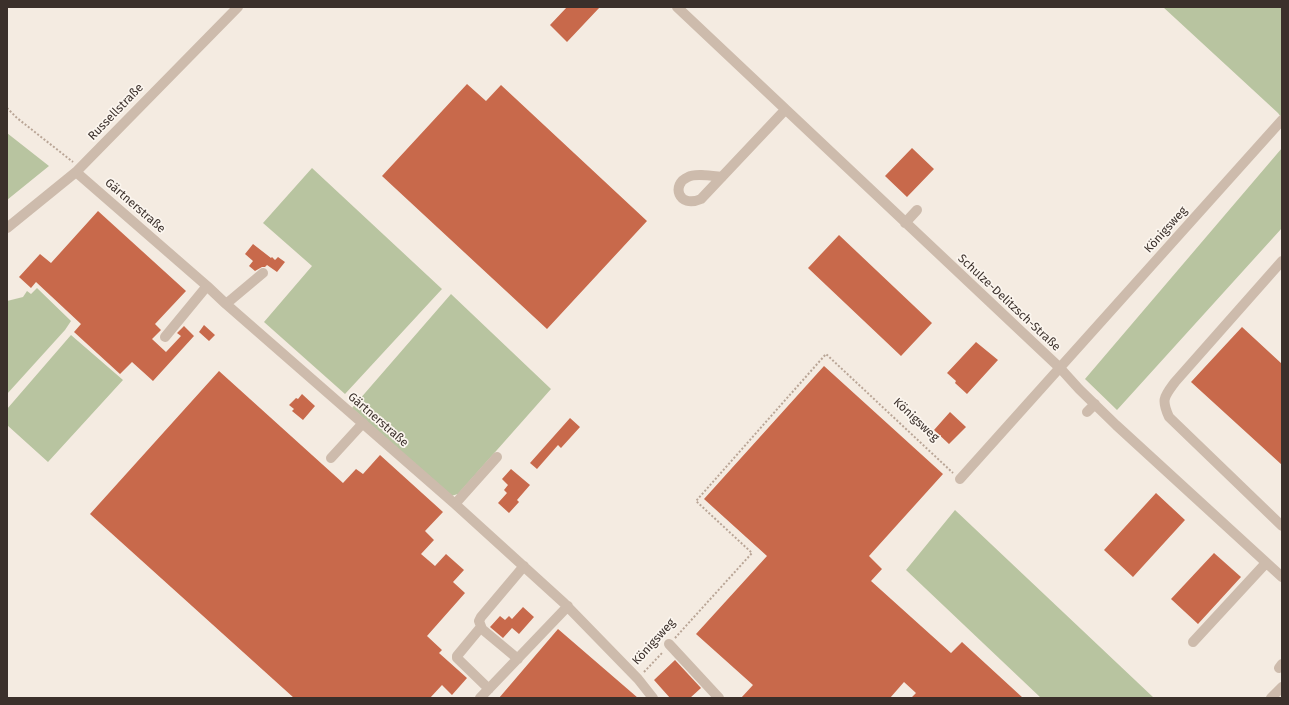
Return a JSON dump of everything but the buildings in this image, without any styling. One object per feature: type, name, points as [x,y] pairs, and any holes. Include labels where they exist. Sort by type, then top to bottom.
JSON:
[{"type":"street","name":"Russellstraße","points":[[7,228],[78,170],[238,7]]},
{"type":"street","name":"Schulze-Delitzsch-Straße","points":[[676,7],[904,223],[1060,368],[1094,404],[1282,577]]},
{"type":"street","points":[[722,177],[785,110]]},
{"type":"street","name":"Königsweg","points":[[960,479],[1282,120]]},
{"type":"street","name":"Gärtnerstraße","points":[[78,170],[226,304],[455,504],[568,606],[638,679],[653,698]]},
{"type":"street","points":[[904,223],[917,210]]},
{"type":"street","points":[[1282,261],[1174,382],[1165,396],[1164,407],[1169,417],[1282,526]]},
{"type":"street","points":[[226,304],[263,273]]},
{"type":"street","points":[[165,337],[207,286]]},
{"type":"street","points":[[1087,412],[1094,404]]},
{"type":"street","points":[[331,458],[363,423]]},
{"type":"street","points":[[455,504],[497,457]]},
{"type":"street","points":[[1193,642],[1266,563]]},
{"type":"street","points":[[518,659],[481,627],[479,621],[524,566]]},
{"type":"street","points":[[480,698],[568,606]]},
{"type":"street","points":[[481,627],[457,656],[457,658],[489,690]]},
{"type":"street","points":[[669,644],[719,698]]},
{"type":"street","points":[[1271,698],[1282,687]]},
{"type":"path","points":[[7,108],[78,170]]},
{"type":"path","name":"Königsweg","points":[[638,679],[752,553],[696,501],[826,354],[960,479]]},
{"type":"green space","points":[[1163,7],[1282,7],[1281,117],[1278,113]]},
{"type":"green space","points":[[7,133],[49,166],[7,200]]},
{"type":"green space","points":[[1282,148],[1282,228],[1117,410],[1085,379]]},
{"type":"green space","points":[[312,168],[442,289],[345,394],[264,322],[312,266],[263,223]]},
{"type":"green space","points":[[37,288],[71,321],[65,330],[7,394],[7,301],[23,297],[27,291],[31,294]]},
{"type":"green space","points":[[451,294],[551,389],[458,494],[451,496],[352,408]]},
{"type":"green space","points":[[71,335],[123,380],[48,462],[7,425],[7,409]]},
{"type":"green space","points":[[955,510],[1154,698],[1041,698],[906,570]]}]
